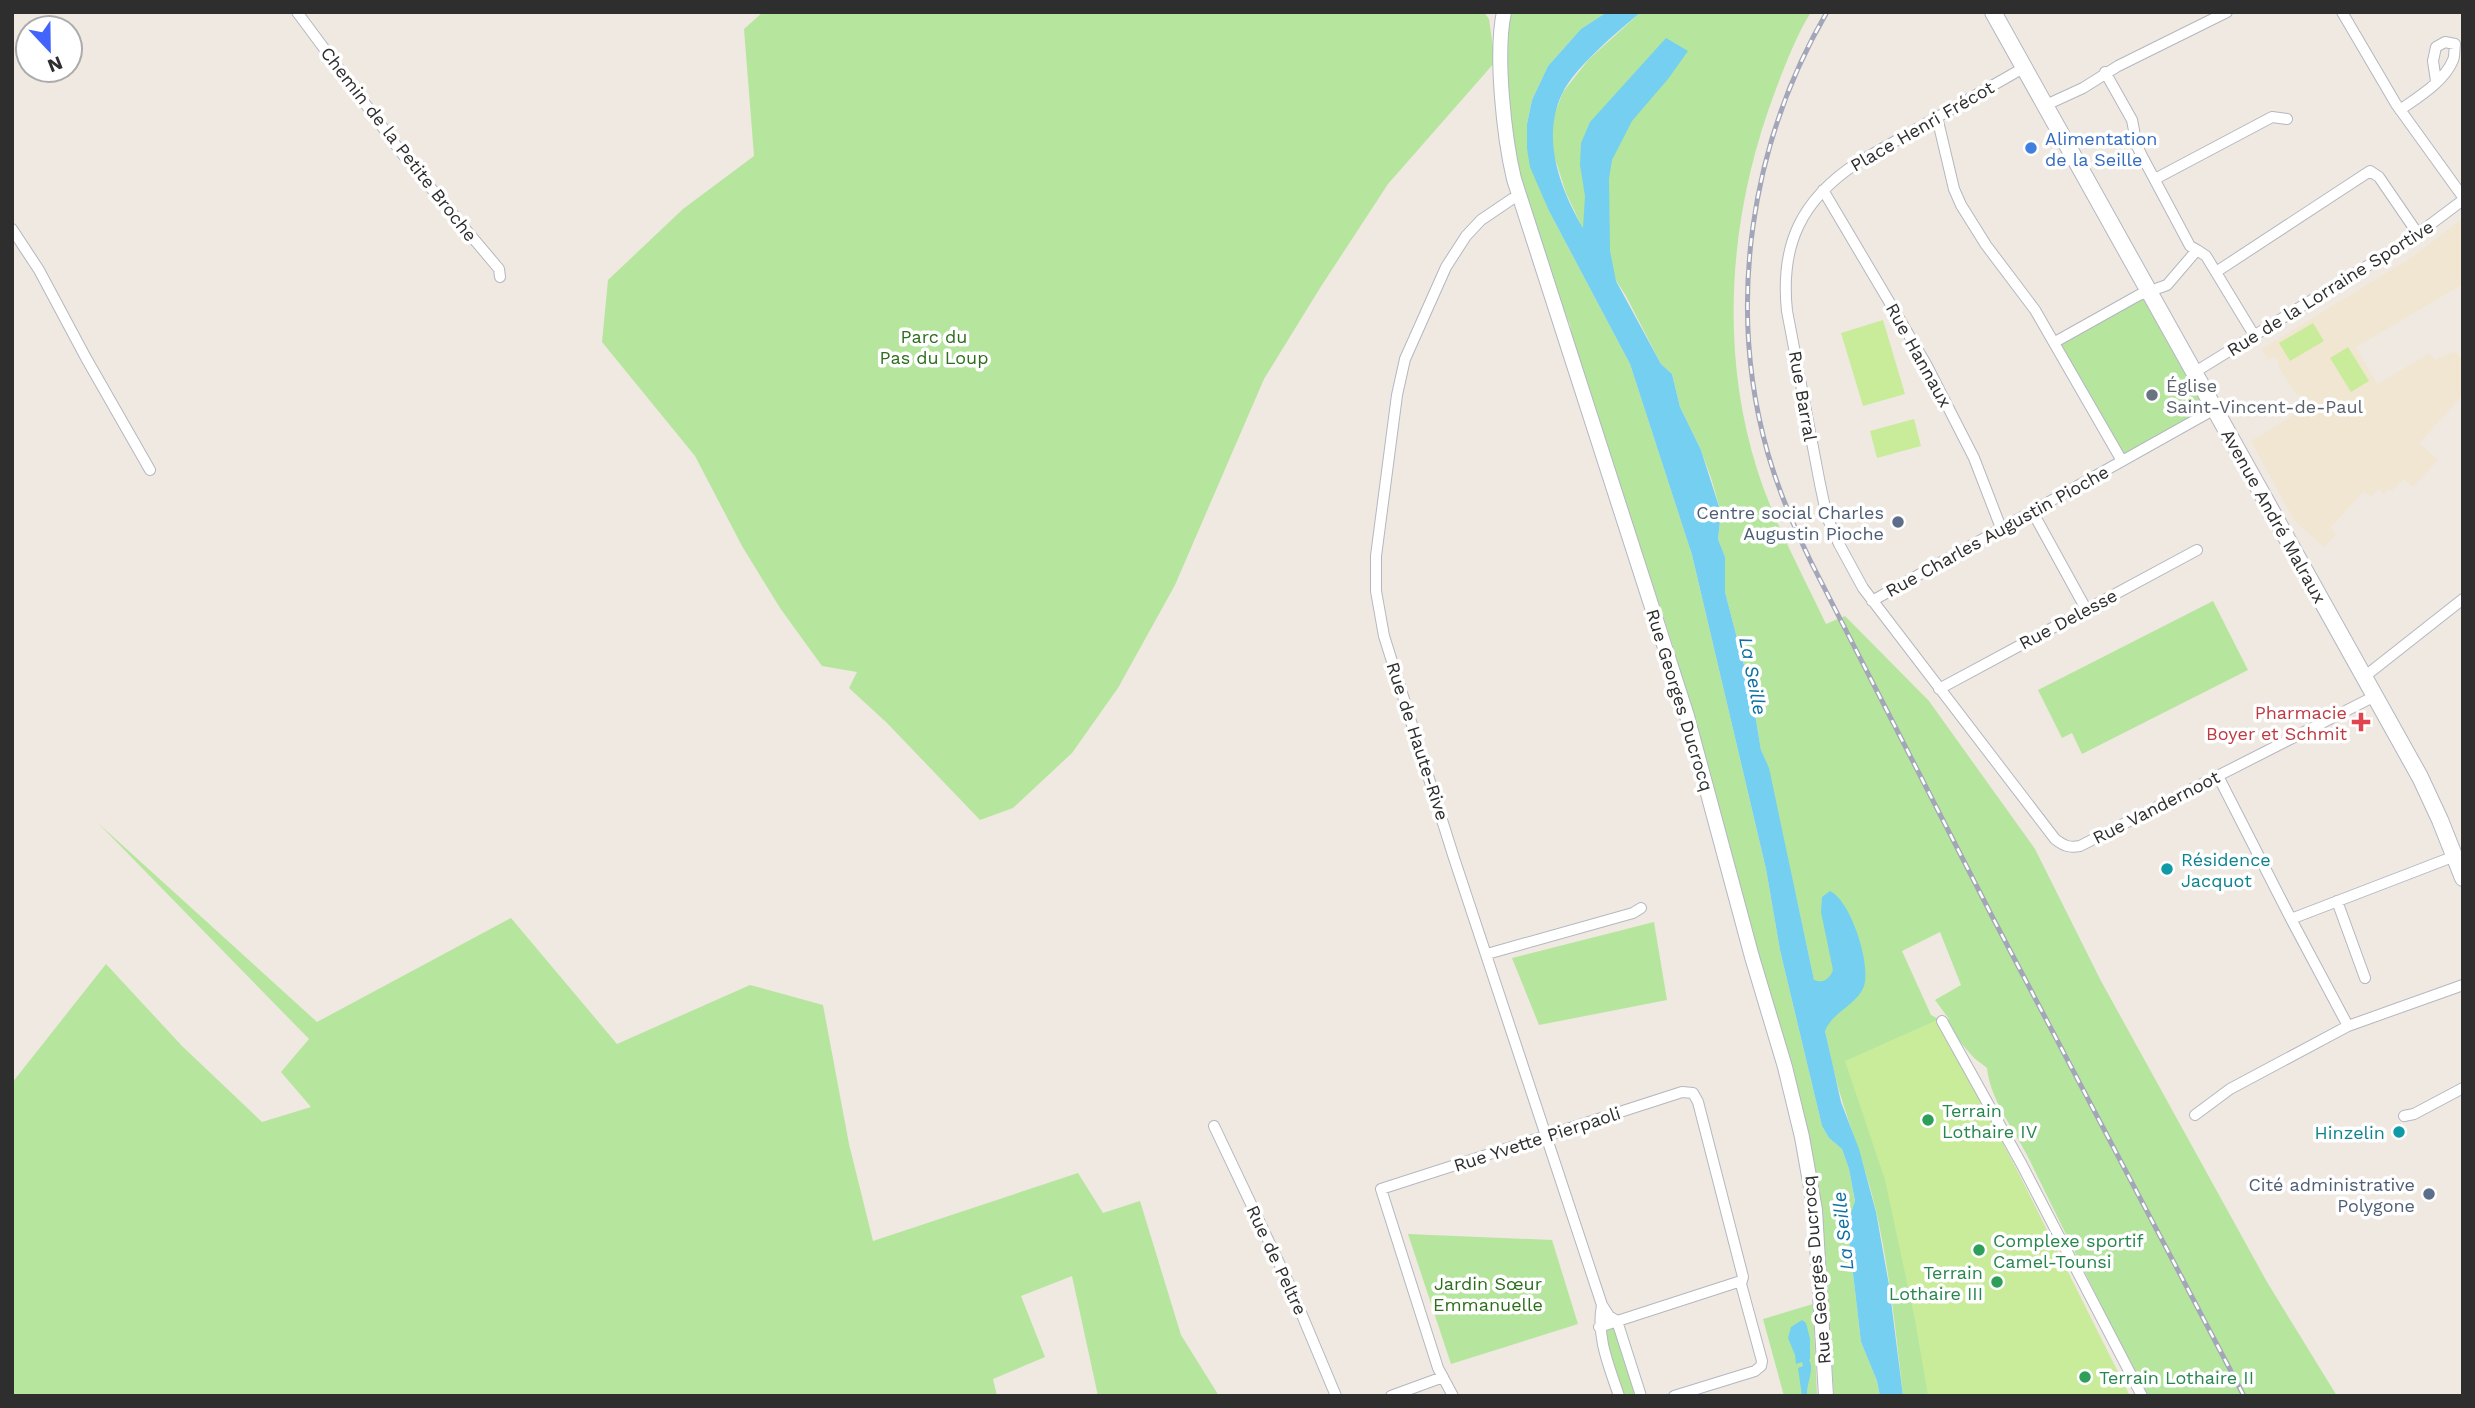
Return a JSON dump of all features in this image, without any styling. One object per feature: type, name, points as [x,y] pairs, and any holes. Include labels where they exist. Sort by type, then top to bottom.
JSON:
[{"type":"main road","name":"Avenue André Malraux","points":[[1993,12],[2433,802],[2463,878]]},
{"type":"street","name":"Chemin de la Petite Broche","points":[[297,12],[404,156],[499,269],[500,277]]},
{"type":"street","name":"Rue Georges Ducrocq","points":[[1504,12],[1501,33],[1503,98],[1510,163],[1518,197],[1680,691],[1802,1137],[1815,1210],[1826,1396]]},
{"type":"street","points":[[2046,105],[2083,88],[2105,72],[2227,12]]},
{"type":"street","points":[[2342,12],[2400,110],[2463,198]]},
{"type":"street","name":"Place Henri Frécot","points":[[1823,190],[1833,179],[1857,163],[2025,67]]},
{"type":"street","points":[[2105,72],[2132,120],[2137,146],[2190,246],[2206,256],[2254,335]]},
{"type":"street","points":[[2400,110],[2432,88],[2436,81]]},
{"type":"street","points":[[1937,117],[1954,189],[1961,205],[1986,245],[2035,310],[2122,461]]},
{"type":"street","points":[[2155,179],[2272,117],[2287,119]]},
{"type":"street","points":[[2216,272],[2370,172],[2379,177],[2418,234]]},
{"type":"street","name":"Rue Hannaux","points":[[1823,190],[1926,364],[1974,458],[2001,528]]},
{"type":"street","name":"Rue Barral","points":[[1823,190],[1807,209],[1790,246],[1784,285],[1787,311],[1827,517],[1872,601]]},
{"type":"street","name":"Rue de Haute-Rive","points":[[1518,197],[1481,220],[1466,236],[1446,267],[1405,359],[1397,395],[1375,574],[1378,609],[1384,636],[1602,1306],[1609,1316],[1617,1321],[1641,1396]]},
{"type":"street","name":"Rue de la Lorraine Sportive","points":[[2194,372],[2418,234],[2463,198]]},
{"type":"street","points":[[12,229],[39,270],[150,470]]},
{"type":"street","points":[[2055,342],[2139,295],[2167,285],[2197,250]]},
{"type":"street","name":"Rue Charles Augustin Pioche","points":[[1872,601],[2215,409]]},
{"type":"street","points":[[2032,511],[2086,609]]},
{"type":"street","name":"Rue Delesse","points":[[1939,689],[2197,550]]},
{"type":"street","points":[[2364,677],[2463,599]]},
{"type":"street","name":"Rue Vandernoot","points":[[1872,601],[2055,839],[2063,846],[2072,848],[2375,696]]},
{"type":"street","points":[[2218,776],[2347,1026]]},
{"type":"street","points":[[2291,919],[2455,856]]},
{"type":"street","points":[[2337,901],[2365,978]]},
{"type":"street","points":[[1487,954],[1633,913],[1641,908]]},
{"type":"street","points":[[2195,1115],[2230,1089],[2347,1026],[2463,985]]},
{"type":"street","points":[[1942,1021],[2022,1165],[2142,1396]]},
{"type":"street","points":[[2404,1115],[2414,1114],[2463,1088]]},
{"type":"street","name":"Rue Yvette Pierpaoli","points":[[1443,1377],[1381,1189],[1682,1092],[1693,1093],[1698,1102],[1741,1281]]},
{"type":"street","name":"Rue de Peltre","points":[[1214,1126],[1289,1284],[1336,1396]]},
{"type":"street","points":[[1599,1327],[1741,1281],[1762,1358],[1761,1366],[1755,1371],[1674,1396]]},
{"type":"street","name":"Rue de Haute-Rive","points":[[1602,1306],[1600,1337],[1619,1396]]},
{"type":"street","points":[[1391,1396],[1443,1377],[1453,1396]]},
{"type":"shaded area","points":[[2463,218],[2463,284],[2356,347],[2377,384],[2429,354],[2436,360],[2454,351],[2463,361],[2463,395],[2419,443],[2438,460],[2413,487],[2404,479],[2392,491],[2389,489],[2384,494],[2378,489],[2371,497],[2364,491],[2330,528],[2336,534],[2324,547],[2294,520],[2251,441],[2299,412],[2296,406],[2303,402],[2277,364],[2279,362],[2275,356],[2268,360],[2262,349],[2414,256]]},
{"type":"green space","name":"Parc du Pas du Loup","points":[[763,12],[1484,12],[1489,19],[1495,62],[1388,184],[1264,379],[1175,585],[1118,688],[1072,753],[1013,808],[980,820],[887,723],[849,688],[857,672],[822,666],[780,608],[742,546],[695,456],[602,342],[608,280],[683,209],[754,156],[744,29]]},
{"type":"green space","points":[[1510,12],[1607,12],[1581,29],[1548,66],[1532,100],[1527,124],[1527,149],[1549,211],[1630,364],[1692,555],[1766,869],[1780,950],[1822,1126],[1829,1138],[1842,1149],[1849,1169],[1855,1202],[1850,1216],[1849,1239],[1861,1342],[1877,1381],[1880,1396],[1834,1396],[1819,1187],[1804,1117],[1674,649],[1572,340],[1570,324],[1563,311],[1518,177],[1509,123],[1506,62]]},
{"type":"green space","points":[[1641,12],[1811,12],[1788,60],[1760,135],[1739,229],[1734,326],[1737,374],[1745,422],[1764,489],[1826,624],[1845,616],[1929,701],[2035,849],[2101,981],[2267,1282],[2337,1396],[2147,1396],[2027,1155],[1997,1102],[1987,1068],[1974,1058],[1943,1022],[1949,1019],[1935,1000],[1961,985],[1940,932],[1902,951],[1931,1015],[1942,1021],[1920,1226],[1937,1396],[1903,1396],[1881,1234],[1833,1068],[1768,767],[1761,750],[1752,696],[1725,592],[1725,557],[1718,539],[1721,513],[1712,481],[1701,450],[1680,407],[1672,374],[1661,364],[1626,296],[1583,229],[1566,193],[1552,149],[1553,118],[1563,92],[1589,59]]},
{"type":"green space","points":[[2142,294],[2215,409],[2122,461],[2055,342]]},
{"type":"green space","points":[[1883,320],[1905,394],[1863,406],[1841,333]]},
{"type":"green space","points":[[2313,323],[2324,341],[2290,361],[2279,343]]},
{"type":"green space","points":[[2348,347],[2369,381],[2351,392],[2330,358]]},
{"type":"green space","points":[[1914,419],[1921,446],[1877,458],[1870,431]]},
{"type":"green space","points":[[2213,601],[2248,670],[2082,754],[2072,733],[2062,738],[2038,690]]},
{"type":"green space","points":[[99,824],[317,1022],[511,918],[617,1044],[750,985],[823,1005],[849,1144],[873,1241],[1078,1173],[1103,1213],[1140,1201],[1181,1335],[1219,1396],[1098,1396],[1072,1276],[1021,1296],[1045,1357],[993,1379],[997,1396],[12,1396],[12,1083],[106,964],[182,1046],[262,1122],[311,1107],[281,1072],[309,1039]]},
{"type":"green space","points":[[1654,922],[1667,1000],[1539,1025],[1512,958]]},
{"type":"green space","name":"Complexe sportif Camel-Tounsi","points":[[1937,1020],[2017,1170],[2130,1396],[1928,1396],[1885,1180],[1845,1061]]},
{"type":"green space","name":"Jardin Sœur Emmanuelle","points":[[1408,1234],[1552,1240],[1578,1324],[1451,1364]]},
{"type":"green space","points":[[1813,1304],[1817,1396],[1784,1396],[1763,1319]]},
{"type":"green space","points":[[1615,1327],[1638,1396],[1622,1396],[1603,1337],[1604,1329]]},
{"type":"water","points":[[1607,12],[1641,12],[1586,61],[1562,94],[1553,128],[1556,163],[1567,197],[1583,228],[1585,196],[1580,165],[1581,143],[1590,122],[1666,38],[1688,51],[1632,121],[1612,160],[1609,179],[1610,251],[1616,281],[1661,364],[1672,374],[1680,407],[1701,450],[1721,513],[1718,539],[1725,557],[1725,592],[1752,696],[1761,750],[1769,768],[1814,980],[1826,980],[1833,970],[1821,912],[1822,897],[1830,891],[1845,907],[1862,949],[1865,976],[1861,993],[1828,1024],[1825,1031],[1841,1102],[1859,1149],[1876,1212],[1889,1285],[1903,1396],[1880,1396],[1877,1381],[1861,1342],[1849,1239],[1850,1216],[1855,1201],[1849,1169],[1842,1149],[1829,1138],[1822,1126],[1780,950],[1766,869],[1692,555],[1630,364],[1549,211],[1530,167],[1527,124],[1532,100],[1548,66],[1581,29]]},
{"type":"water","points":[[1802,1320],[1806,1323],[1810,1339],[1811,1368],[1807,1396],[1802,1396],[1798,1368],[1803,1366],[1802,1362],[1796,1364],[1788,1338],[1791,1327]]},
{"type":"railway","points":[[1827,12],[1801,63],[1779,116],[1763,171],[1753,227],[1748,284],[1749,341],[1755,398],[1768,454],[1787,509],[1811,562],[1994,920],[2244,1396]]},
{"type":"place","name":"Alimentation de la Seille","points":[[2031,148]]},
{"type":"place","name":"Église Saint-Vincent-de-Paul","points":[[2152,395]]},
{"type":"place","name":"Centre social Charles Augustin Pioche","points":[[1898,522]]},
{"type":"place","name":"Pharmacie Boyer et Schmit","points":[[2361,722]]},
{"type":"place","name":"Résidence Jacquot","points":[[2167,869]]},
{"type":"place","name":"Terrain Lothaire IV","points":[[1928,1120]]},
{"type":"place","name":"Hinzelin","points":[[2399,1132]]},
{"type":"place","name":"Cité administrative Polygone","points":[[2429,1194]]},
{"type":"place","name":"Complexe sportif Camel-Tounsi","points":[[1979,1250]]},
{"type":"place","name":"Terrain Lothaire III","points":[[1997,1282]]},
{"type":"place","name":"Terrain Lothaire II","points":[[2085,1377]]},
{"type":"water label","name":"La Seille","points":[[1753,676]]},
{"type":"water label","name":"La Seille","points":[[1843,1231]]}]
